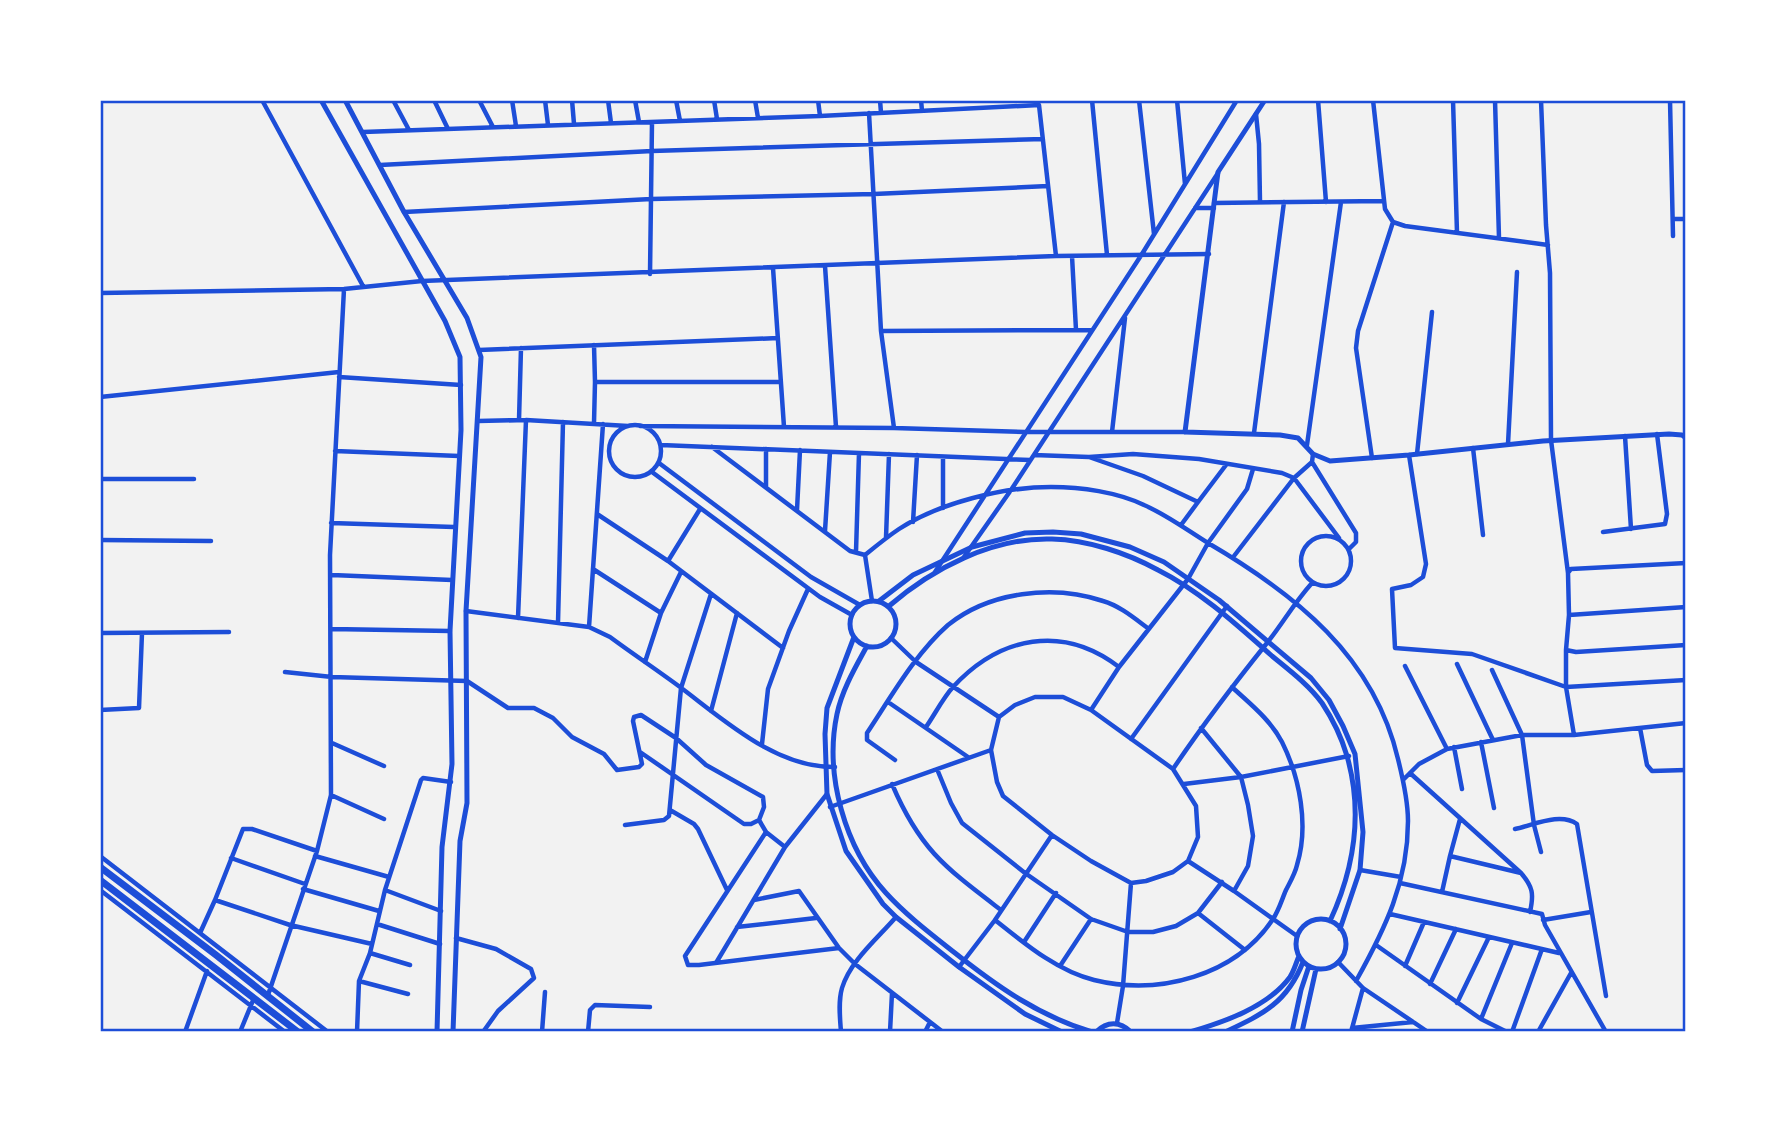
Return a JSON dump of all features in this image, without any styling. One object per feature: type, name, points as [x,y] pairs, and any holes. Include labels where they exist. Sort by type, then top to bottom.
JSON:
[{"type":"highway","points":[[100,867],[197,936],[267,998],[313,1032]]},
{"type":"highway","points":[[100,880],[252,1002],[298,1032]]},
{"type":"street","points":[[262,100],[363,286]]},
{"type":"street","points":[[321,100],[445,321],[458,350],[461,385],[459,456],[450,631],[452,782],[442,847],[437,1032]]},
{"type":"street","points":[[345,100],[404,212],[467,318],[480,350],[466,611],[467,803],[460,841],[453,1032]]},
{"type":"street","points":[[393,100],[409,130]]},
{"type":"street","points":[[434,100],[448,129]]},
{"type":"street","points":[[480,100],[494,127]]},
{"type":"street","points":[[512,100],[516,126]]},
{"type":"street","points":[[545,100],[548,125]]},
{"type":"street","points":[[572,100],[574,124]]},
{"type":"street","points":[[608,100],[611,123]]},
{"type":"street","points":[[635,100],[639,122]]},
{"type":"street","points":[[676,100],[680,121]]},
{"type":"street","points":[[714,100],[717,119]]},
{"type":"street","points":[[755,100],[758,118]]},
{"type":"street","points":[[818,100],[820,116]]},
{"type":"street","points":[[880,100],[881,113]]},
{"type":"street","points":[[921,100],[922,111]]},
{"type":"street","points":[[960,100],[961,109]]},
{"type":"street","points":[[1092,100],[1107,255]]},
{"type":"street","points":[[1139,100],[1154,235]]},
{"type":"street","points":[[1177,100],[1185,184]]},
{"type":"street","points":[[934,573],[1142,254],[1237,100]]},
{"type":"street","points":[[962,560],[1032,458],[1265,100]]},
{"type":"street","points":[[1318,100],[1326,202]]},
{"type":"street","points":[[1373,100],[1384,201],[1388,216],[1393,222],[1405,226],[1548,245]]},
{"type":"street","points":[[1453,100],[1457,233]]},
{"type":"street","points":[[1495,100],[1499,238]]},
{"type":"street","points":[[1541,100],[1550,273],[1551,440],[1568,573],[1566,687],[1574,735]]},
{"type":"street","points":[[1670,100],[1673,236]]},
{"type":"street","points":[[363,132],[820,116],[1039,102],[1056,256]]},
{"type":"street","points":[[869,113],[881,331],[894,428]]},
{"type":"street","points":[[1256,114],[1260,202]]},
{"type":"street","points":[[650,274],[652,122]]},
{"type":"street","points":[[380,165],[652,151],[1043,139]]},
{"type":"street","points":[[1185,432],[1218,172]]},
{"type":"street","points":[[404,212],[651,199],[874,194],[1048,186]]},
{"type":"street","points":[[1195,208],[1260,202],[1384,201]]},
{"type":"street","points":[[1254,433],[1284,202]]},
{"type":"street","points":[[1307,444],[1341,202]]},
{"type":"street","points":[[1673,219],[1686,219]]},
{"type":"street","points":[[1372,458],[1356,348],[1358,331],[1393,222]]},
{"type":"street","points":[[100,293],[344,289],[422,281],[1056,256],[1209,254]]},
{"type":"street","points":[[1072,256],[1076,330]]},
{"type":"street","points":[[825,266],[836,427]]},
{"type":"street","points":[[773,268],[784,427]]},
{"type":"street","points":[[1508,444],[1517,272]]},
{"type":"street","points":[[267,998],[316,854],[331,795],[331,523],[344,289]]},
{"type":"street","points":[[1417,454],[1432,312]]},
{"type":"street","points":[[1112,432],[1125,315]]},
{"type":"street","points":[[881,331],[1093,330]]},
{"type":"street","points":[[480,350],[778,338]]},
{"type":"street","points":[[594,345],[594,423]]},
{"type":"street","points":[[519,420],[521,348]]},
{"type":"street","points":[[100,397],[339,375],[461,385]]},
{"type":"street","points":[[595,382],[781,382]]},
{"type":"street","points":[[478,421],[526,420],[629,426],[1254,433],[1298,438],[1307,444],[1313,454],[1330,461],[1551,440],[1657,434],[1682,435],[1686,438]]},
{"type":"street","points":[[518,618],[526,420]]},
{"type":"street","points":[[558,623],[563,422]]},
{"type":"street","points":[[589,627],[603,424]]},
{"type":"street","points":[[629,426],[612,438],[609,448],[614,468],[632,478],[652,472],[659,463],[661,445],[657,436],[640,426]]},
{"type":"street","points":[[1603,532],[1660,526],[1667,521],[1657,434]]},
{"type":"street","points":[[1625,436],[1631,529]]},
{"type":"street","points":[[661,445],[1008,459],[1133,454],[1227,464],[1282,473],[1294,478],[1349,549],[1352,560],[1350,570],[1343,579],[1334,585],[1312,583],[1303,573],[1300,561],[1304,548],[1313,538],[1326,535],[1339,538]]},
{"type":"street","points":[[712,446],[850,551],[865,555]]},
{"type":"street","points":[[1473,448],[1483,535]]},
{"type":"street","points":[[766,449],[766,488]]},
{"type":"street","points":[[797,511],[800,450]]},
{"type":"street","points":[[335,451],[459,456]]},
{"type":"street","points":[[825,532],[830,452]]},
{"type":"street","points":[[856,552],[859,453]]},
{"type":"street","points":[[886,539],[889,454]]},
{"type":"street","points":[[1313,454],[1312,462],[1356,533],[1356,542],[1349,549]]},
{"type":"street","points":[[1409,455],[1426,564],[1423,577],[1411,585],[1392,589],[1395,648],[1472,654],[1566,687],[1686,680]]},
{"type":"street","points":[[913,522],[917,456]]},
{"type":"street","points":[[943,457],[943,508]]},
{"type":"street","points":[[1089,457],[1143,476],[1198,502]]},
{"type":"street","points":[[1234,556],[1294,478],[1312,462]]},
{"type":"street","points":[[659,463],[811,577],[860,605]]},
{"type":"street","points":[[1181,525],[1227,464]]},
{"type":"street","points":[[1091,710],[1119,667],[1186,582],[1208,543],[1247,489],[1253,468]]},
{"type":"street","points":[[652,472],[808,588],[852,615]]},
{"type":"street","points":[[100,479],[194,479]]},
{"type":"street","points":[[865,555],[913,522],[943,508],[986,495],[1011,489],[1051,487],[1099,491],[1143,504],[1181,525],[1234,556],[1294,602],[1336,639],[1371,688],[1392,734],[1404,780],[1408,821],[1400,880],[1390,914],[1356,981]]},
{"type":"street","points":[[668,561],[700,509]]},
{"type":"street","points":[[597,514],[668,561],[783,648]]},
{"type":"street","points":[[331,523],[454,527]]},
{"type":"street","points":[[875,601],[889,606],[897,625],[891,638],[876,647],[867,646],[854,637],[851,630],[852,615],[860,605],[875,601],[913,575],[972,547],[1025,533],[1081,534],[1130,547],[1164,562],[1305,684],[1322,703],[1347,756],[1355,831],[1350,869],[1330,921]]},
{"type":"street","points":[[889,606],[934,573],[962,560],[996,547],[1052,539],[1105,548],[1186,582],[1227,606],[1311,678],[1329,700],[1355,754],[1363,832],[1360,870],[1340,929]]},
{"type":"street","points":[[100,540],[211,541]]},
{"type":"street","points":[[865,555],[875,601]]},
{"type":"street","points":[[1568,573],[1571,569],[1686,563]]},
{"type":"street","points":[[593,569],[661,613]]},
{"type":"street","points":[[645,662],[661,613],[681,572]]},
{"type":"street","points":[[332,575],[452,580]]},
{"type":"street","points":[[1173,769],[1201,728],[1269,641],[1294,602],[1312,583]]},
{"type":"street","points":[[762,744],[768,689],[808,588]]},
{"type":"street","points":[[895,760],[867,740],[867,733],[916,662],[949,625],[972,610],[1028,593],[1054,592],[1103,601],[1126,612],[1149,629]]},
{"type":"street","points":[[625,825],[664,820],[669,816],[681,688],[711,594]]},
{"type":"street","points":[[1132,739],[1227,606]]},
{"type":"street","points":[[1569,615],[1686,607]]},
{"type":"street","points":[[466,611],[589,627],[610,637],[737,732],[793,759],[835,767]]},
{"type":"street","points":[[711,711],[737,613]]},
{"type":"street","points":[[331,629],[450,631]]},
{"type":"street","points":[[100,633],[229,632]]},
{"type":"street","points":[[100,710],[139,708],[142,633]]},
{"type":"street","points":[[854,637],[827,708],[827,794],[846,851],[883,904],[896,917],[959,967],[1025,1014],[1062,1032]]},
{"type":"street","points":[[891,638],[916,662],[999,717]]},
{"type":"street","points":[[926,727],[953,687],[983,662],[1012,646],[1044,639],[1073,642],[1102,654],[1119,667]]},
{"type":"street","points":[[1566,650],[1576,652],[1686,645]]},
{"type":"street","points":[[867,646],[849,680],[837,713],[835,767],[839,803],[856,849],[868,871],[887,894],[964,960],[1014,998],[1065,1024],[1094,1032],[1104,1025],[1117,1023],[1131,1032]]},
{"type":"street","points":[[1457,664],[1493,740]]},
{"type":"street","points":[[1405,666],[1447,748]]},
{"type":"street","points":[[1492,670],[1522,735],[1534,825],[1541,852]]},
{"type":"street","points":[[285,672],[332,677],[467,681],[508,708],[534,708],[553,718],[572,737],[604,754],[617,770],[639,767],[642,764],[639,751],[633,721],[634,717],[641,715],[676,737],[706,765],[763,797],[764,807],[759,820],[744,824],[639,751]]},
{"type":"street","points":[[995,920],[1060,967],[1091,980],[1123,986],[1185,981],[1218,969],[1245,950],[1274,919],[1297,866],[1302,839],[1302,803],[1282,742],[1270,722],[1233,687]]},
{"type":"street","points":[[1035,697],[1063,697],[1091,710],[1173,769],[1196,806],[1198,837],[1188,861],[1173,872],[1132,883],[1091,861],[1052,835],[1003,796],[997,782],[991,750],[999,717],[1015,705],[1035,697]]},
{"type":"street","points":[[888,702],[969,758]]},
{"type":"street","points":[[1404,780],[1419,764],[1447,748],[1522,735],[1574,735],[1686,723]]},
{"type":"street","points":[[1201,728],[1241,777],[1248,805],[1253,836],[1248,866],[1234,891]]},
{"type":"street","points":[[1640,728],[1647,765],[1652,771],[1686,771]]},
{"type":"street","points":[[331,743],[384,766]]},
{"type":"street","points":[[1481,743],[1494,808]]},
{"type":"street","points":[[1454,747],[1462,789]]},
{"type":"street","points":[[830,807],[991,750]]},
{"type":"street","points":[[1184,784],[1241,777],[1355,754]]},
{"type":"street","points":[[937,769],[947,796],[962,823],[1025,873],[1091,919],[1128,933],[1153,932],[1176,926],[1198,913],[1222,882]]},
{"type":"street","points":[[1409,774],[1531,884],[1534,895],[1530,912]]},
{"type":"street","points":[[356,1032],[359,981],[370,953],[385,890],[421,780],[423,778],[452,782]]},
{"type":"street","points":[[892,784],[909,822],[925,845],[944,866],[1001,911]]},
{"type":"street","points":[[716,963],[785,847],[827,794]]},
{"type":"street","points":[[331,795],[384,819]]},
{"type":"street","points":[[670,810],[698,829],[727,891]]},
{"type":"street","points":[[1515,829],[1569,818],[1577,824],[1606,996]]},
{"type":"street","points":[[1442,892],[1460,819]]},
{"type":"street","points":[[759,820],[766,832],[785,847]]},
{"type":"street","points":[[197,936],[215,900],[243,829],[247,827],[316,854],[389,877]]},
{"type":"street","points":[[766,832],[685,956],[688,965],[839,948]]},
{"type":"street","points":[[959,967],[995,920],[1052,835]]},
{"type":"street","points":[[100,856],[197,936],[328,1032]]},
{"type":"street","points":[[1450,856],[1521,873]]},
{"type":"street","points":[[231,858],[304,887],[379,911]]},
{"type":"street","points":[[1188,861],[1297,936]]},
{"type":"street","points":[[1360,870],[1442,892],[1542,914],[1560,953],[1606,1032]]},
{"type":"street","points":[[1117,1023],[1132,883]]},
{"type":"street","points":[[100,890],[209,967],[185,1032]]},
{"type":"street","points":[[385,890],[441,911]]},
{"type":"street","points":[[754,900],[799,891],[839,948],[855,964],[943,1032]]},
{"type":"street","points":[[1024,943],[1056,893]]},
{"type":"street","points":[[215,900],[290,925],[372,944]]},
{"type":"street","points":[[1543,920],[1591,912]]},
{"type":"street","points":[[1198,913],[1245,950]]},
{"type":"street","points":[[1390,914],[1560,953]]},
{"type":"street","points":[[841,1032],[840,1004],[843,986],[855,964],[896,917]]},
{"type":"street","points":[[737,927],[816,918]]},
{"type":"street","points":[[1060,967],[1091,919]]},
{"type":"street","points":[[1292,1032],[1304,962],[1296,943],[1297,936],[1307,923],[1314,920],[1330,921],[1340,929],[1344,935],[1345,950],[1338,962],[1331,967],[1316,969],[1304,962]]},
{"type":"street","points":[[1405,966],[1424,922]]},
{"type":"street","points":[[377,924],[440,944]]},
{"type":"street","points":[[1430,984],[1456,929]]},
{"type":"street","points":[[1457,1003],[1489,937]]},
{"type":"street","points":[[456,938],[496,949],[534,973],[534,978],[498,1011],[483,1032]]},
{"type":"street","points":[[1481,1019],[1512,943]]},
{"type":"street","points":[[1376,945],[1481,1019],[1507,1032]]},
{"type":"street","points":[[1512,1032],[1542,949]]},
{"type":"street","points":[[370,953],[410,965]]},
{"type":"street","points":[[1190,1032],[1220,1022],[1263,1001],[1277,991],[1304,962]]},
{"type":"street","points":[[1225,1032],[1270,1009],[1284,996],[1304,962]]},
{"type":"street","points":[[1338,962],[1363,988],[1428,1032]]},
{"type":"street","points":[[1302,1032],[1316,969]]},
{"type":"street","points":[[1538,1032],[1571,972]]},
{"type":"street","points":[[359,981],[408,994]]},
{"type":"street","points":[[1363,988],[1351,1030],[1413,1022]]},
{"type":"street","points":[[240,1032],[258,989]]},
{"type":"street","points":[[542,1032],[545,992]]},
{"type":"street","points":[[890,1032],[892,993]]},
{"type":"street","points":[[252,1002],[285,1032]]},
{"type":"street","points":[[588,1032],[590,1010],[595,1005],[650,1007]]},
{"type":"street","points":[[925,1032],[930,1022]]}]
